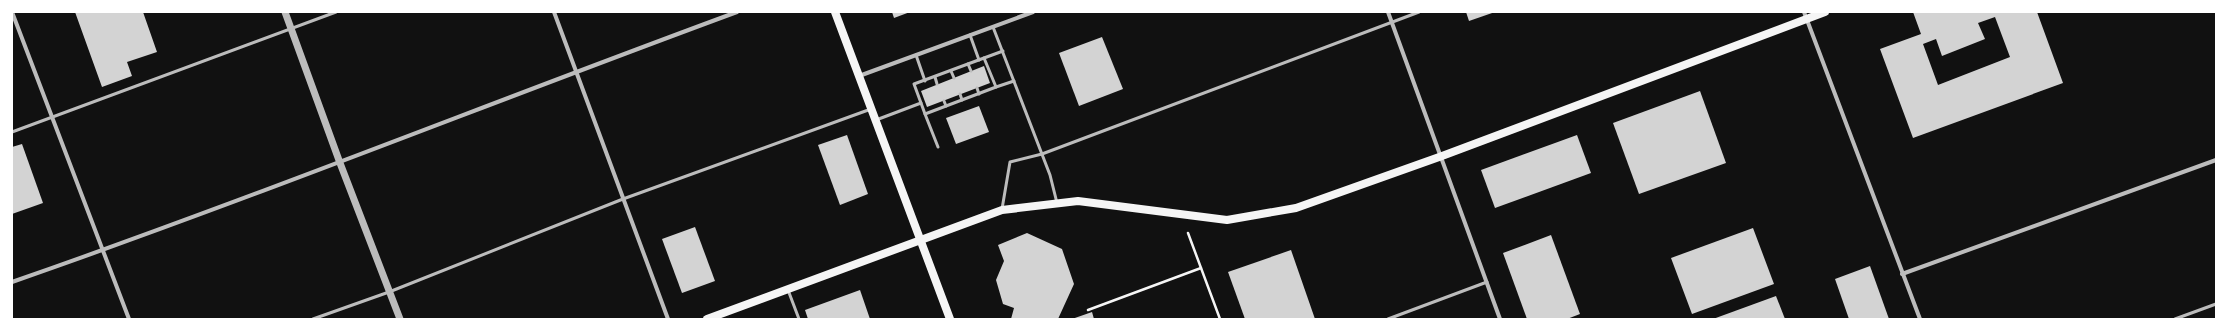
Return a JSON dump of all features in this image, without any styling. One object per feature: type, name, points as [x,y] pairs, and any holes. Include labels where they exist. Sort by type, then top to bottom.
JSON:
[{"type":"main road","points":[[835,12],[950,319]]},
{"type":"main road","points":[[707,319],[920,239],[1002,210],[1078,201],[1227,220],[1296,208],[1442,156],[1806,15],[1825,12]]},
{"type":"street","points":[[12,12],[104,250],[129,319]]},
{"type":"street","points":[[285,12],[340,163],[400,319]]},
{"type":"street","points":[[554,12],[668,319]]},
{"type":"street","points":[[12,282],[104,250],[340,163],[576,71],[736,12]]},
{"type":"street","points":[[859,76],[1034,12]]},
{"type":"street","points":[[1388,12],[1442,156],[1500,319]]},
{"type":"street","points":[[1806,15],[1920,319]]},
{"type":"street","points":[[1902,274],[2216,160]]},
{"type":"lane","points":[[12,132],[336,12]]},
{"type":"lane","points":[[1002,210],[1010,162],[1042,154],[1419,12]]},
{"type":"lane","points":[[993,27],[1050,175],[1057,204]]},
{"type":"lane","points":[[970,36],[979,60]]},
{"type":"lane","points":[[938,146],[914,84],[1003,51]]},
{"type":"lane","points":[[916,55],[925,81]]},
{"type":"lane","points":[[984,58],[996,87]]},
{"type":"lane","points":[[968,64],[971,71]]},
{"type":"lane","points":[[951,71],[954,78]]},
{"type":"lane","points":[[935,77],[937,84]]},
{"type":"lane","points":[[925,114],[1014,81]]},
{"type":"lane","points":[[977,88],[979,94]]},
{"type":"lane","points":[[960,94],[962,100]]},
{"type":"lane","points":[[944,101],[946,106]]},
{"type":"lane","points":[[876,120],[921,103]]},
{"type":"lane","points":[[313,319],[389,292],[623,199],[872,109]]},
{"type":"lane","points":[[1388,319],[1487,282]]},
{"type":"lane","points":[[788,289],[799,319]]},
{"type":"lane","points":[[2175,319],[2216,304]]},
{"type":"path","points":[[1188,233],[1220,319]]},
{"type":"path","points":[[1088,310],[1201,268]]},
{"type":"building","points":[[75,12],[143,12],[157,52],[127,62],[132,76],[102,87]]},
{"type":"building","points":[[892,12],[910,12],[894,18]]},
{"type":"building","points":[[1466,12],[1495,12],[1469,21]]},
{"type":"building","points":[[1913,12],[2037,12],[2063,83],[1913,138],[1880,49],[1921,34]],"holes":[[[1995,17],[2010,57],[1938,85],[1923,44],[1936,39],[1942,56],[1985,39],[1978,23]]]},
{"type":"building","points":[[1102,37],[1123,89],[1079,106],[1059,53]]},
{"type":"building","points":[[984,66],[990,83],[927,107],[921,91]]},
{"type":"building","points":[[1700,91],[1726,163],[1639,194],[1613,123]]},
{"type":"building","points":[[979,106],[989,132],[956,144],[946,118]]},
{"type":"building","points":[[847,135],[868,194],[840,205],[818,145]]},
{"type":"building","points":[[1577,135],[1591,173],[1495,208],[1481,170]]},
{"type":"building","points":[[22,144],[43,203],[12,214],[12,147]]},
{"type":"building","points":[[695,227],[715,281],[682,293],[662,239]]},
{"type":"building","points":[[1753,228],[1774,284],[1692,314],[1671,258]]},
{"type":"building","points":[[1027,233],[1062,249],[1074,284],[1058,319],[1011,319],[1014,308],[1003,304],[996,280],[1004,261],[998,245]]},
{"type":"building","points":[[1551,235],[1580,314],[1567,319],[1527,319],[1503,253]]},
{"type":"building","points":[[1291,250],[1315,319],[1245,319],[1228,272]]},
{"type":"building","points":[[1870,266],[1889,319],[1849,319],[1835,279]]},
{"type":"building","points":[[860,290],[870,319],[808,319],[805,310]]},
{"type":"building","points":[[1776,296],[1785,319],[1713,319]]},
{"type":"building","points":[[1092,312],[1094,319],[1072,319]]}]
